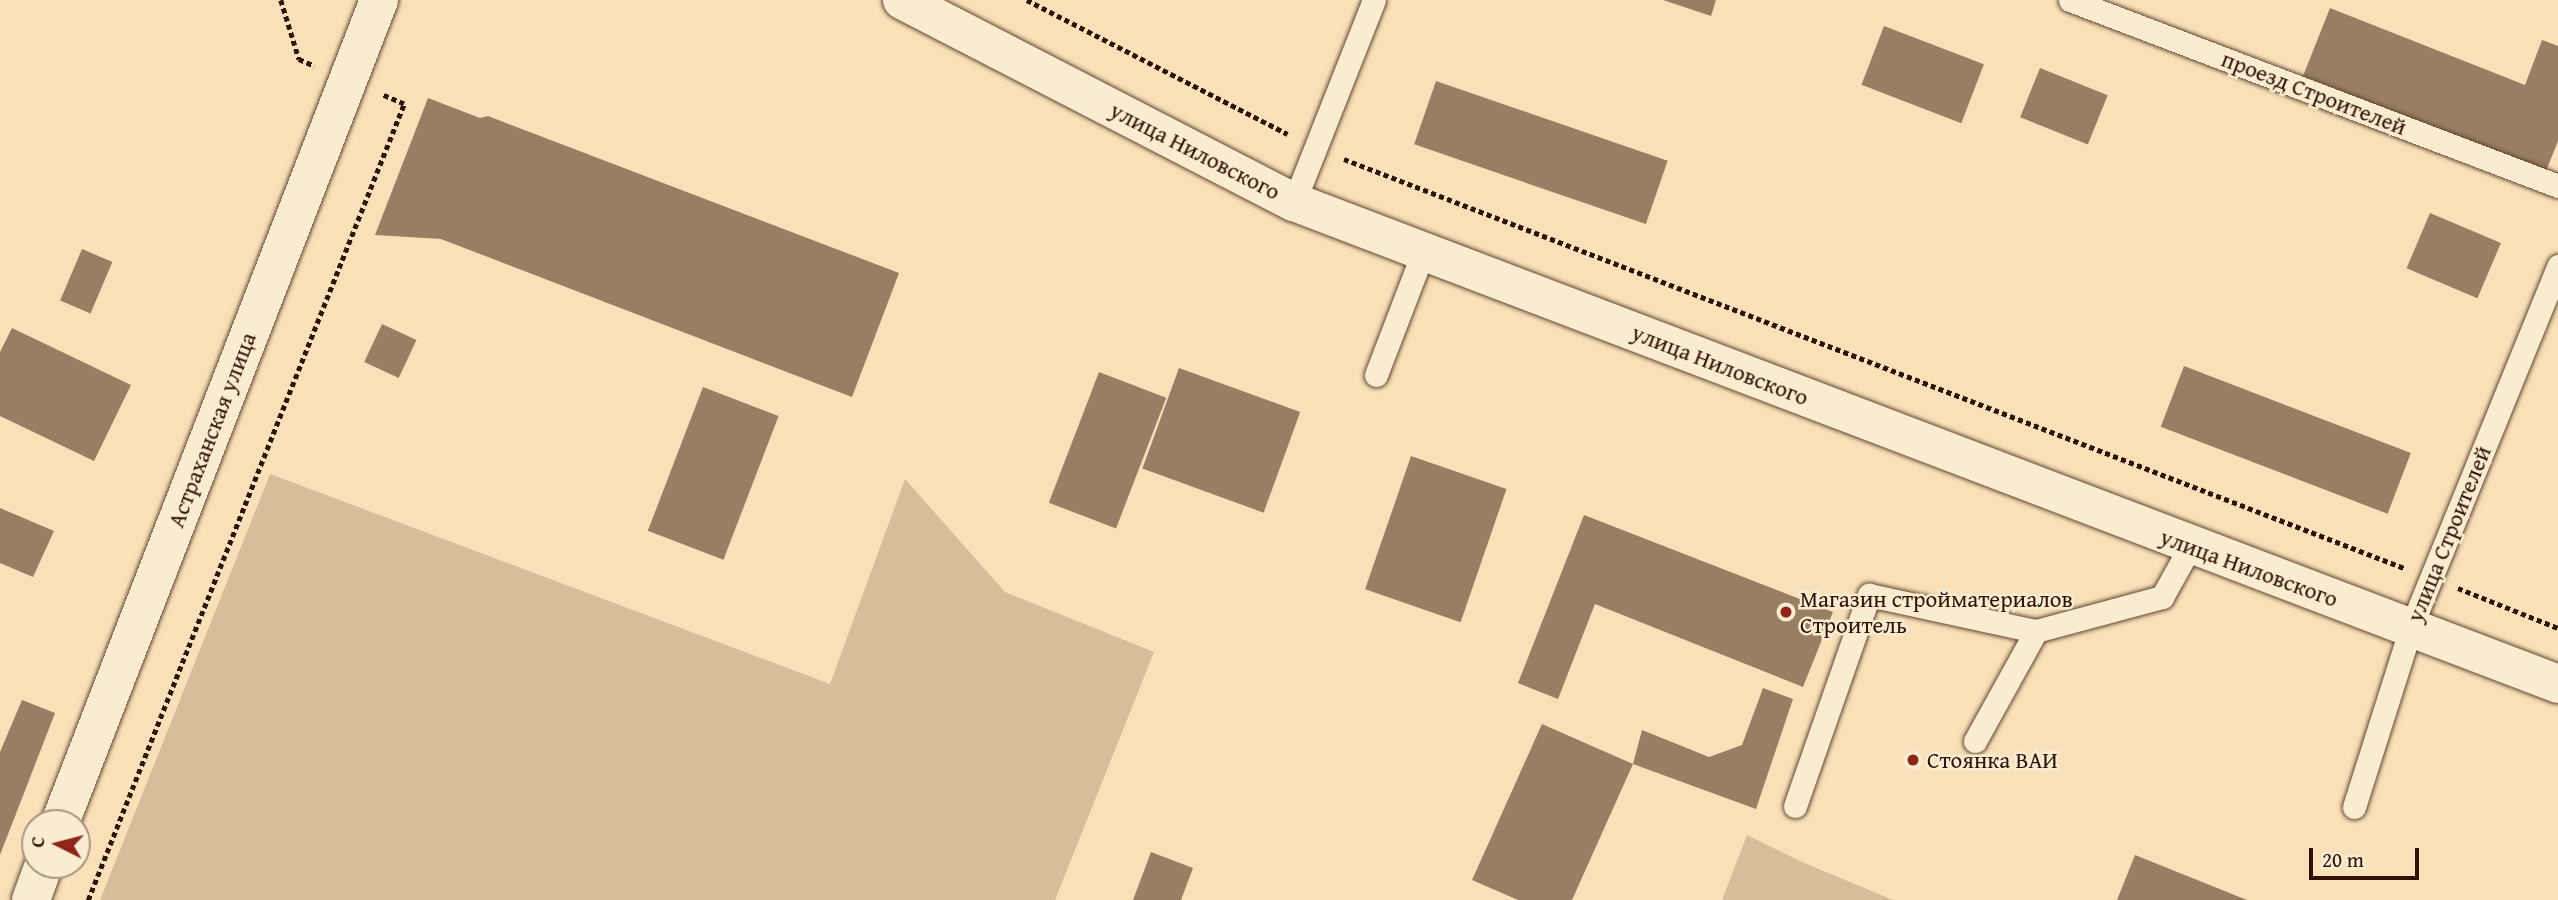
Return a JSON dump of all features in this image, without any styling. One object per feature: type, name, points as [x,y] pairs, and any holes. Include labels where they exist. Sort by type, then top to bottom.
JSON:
[{"type":"street","points":[[363,0],[364,38]]},
{"type":"street","points":[[364,38],[372,0]]},
{"type":"street","points":[[364,38],[379,0]]},
{"type":"street","points":[[364,38],[385,0]]},
{"type":"street","name":"улица Ниловского","points":[[902,0],[1294,202],[2190,547],[2411,627],[2558,684]]},
{"type":"street","name":"Астраханская улица","points":[[65,809],[364,38]]},
{"type":"street","points":[[31,900],[39,879]]},
{"type":"lane","points":[[1294,202],[1374,0]]},
{"type":"lane","name":"проезд Строителей","points":[[2070,0],[2558,186]]},
{"type":"lane","points":[[1376,375],[1424,250]]},
{"type":"lane","name":"улица Строителей","points":[[2354,807],[2411,627],[2558,267]]},
{"type":"lane","points":[[1795,806],[1869,595],[2036,631],[2162,597],[2190,547]]},
{"type":"lane","points":[[1975,741],[2036,631]]},
{"type":"path","points":[[88,900],[404,104],[299,59],[281,0]]},
{"type":"path","points":[[1027,0],[1315,148],[2558,628]]},
{"type":"shaded area","points":[[270,474],[830,684],[905,479],[1005,592],[1154,652],[1055,900],[100,900]]},
{"type":"shaded area","points":[[1747,835],[1802,862],[1893,900],[1722,900]]},
{"type":"building","points":[[1663,0],[1716,0],[1711,16]]},
{"type":"building","points":[[2330,8],[2525,85],[2542,40],[2558,46],[2558,141],[2546,171],[2303,76]]},
{"type":"building","points":[[1884,26],[1984,64],[1961,123],[1861,85]]},
{"type":"building","points":[[2040,68],[2108,95],[2088,144],[2020,117]]},
{"type":"building","points":[[1436,81],[1668,161],[1646,224],[1414,144]]},
{"type":"building","points":[[428,98],[480,118],[488,116],[899,273],[852,397],[441,239],[375,235]]},
{"type":"building","points":[[2430,213],[2501,243],[2477,298],[2407,268]]},
{"type":"building","points":[[82,249],[112,262],[90,313],[60,301]]},
{"type":"building","points":[[382,324],[416,340],[399,378],[364,362]]},
{"type":"building","points":[[12,328],[131,385],[94,461],[0,416],[0,352]]},
{"type":"building","points":[[2184,366],[2411,453],[2388,514],[2161,427]]},
{"type":"building","points":[[1179,368],[1300,412],[1264,513],[1142,469]]},
{"type":"building","points":[[1099,372],[1166,398],[1116,529],[1049,503]]},
{"type":"building","points":[[703,387],[779,416],[723,560],[648,531]]},
{"type":"building","points":[[1411,456],[1506,489],[1461,622],[1365,589]]},
{"type":"building","points":[[0,508],[54,531],[33,577],[0,563]]},
{"type":"building","points":[[1584,515],[1833,612],[1803,687],[1595,604],[1558,699],[1518,683]]},
{"type":"building","points":[[1763,688],[1793,699],[1756,809],[1633,764],[1642,730],[1709,757],[1742,745]]},
{"type":"building","points":[[22,700],[55,713],[0,855],[0,752]]},
{"type":"building","points":[[1542,724],[1633,764],[1572,900],[1518,900],[1472,880]]},
{"type":"building","points":[[1151,852],[1193,868],[1181,900],[1133,900]]},
{"type":"building","points":[[2135,855],[2247,900],[2117,900]]},
{"type":"place","name":"Магазин стройматериалов Строитель","points":[[1786,612]]},
{"type":"place","name":"Стоянка ВАИ","points":[[1913,760]]}]
